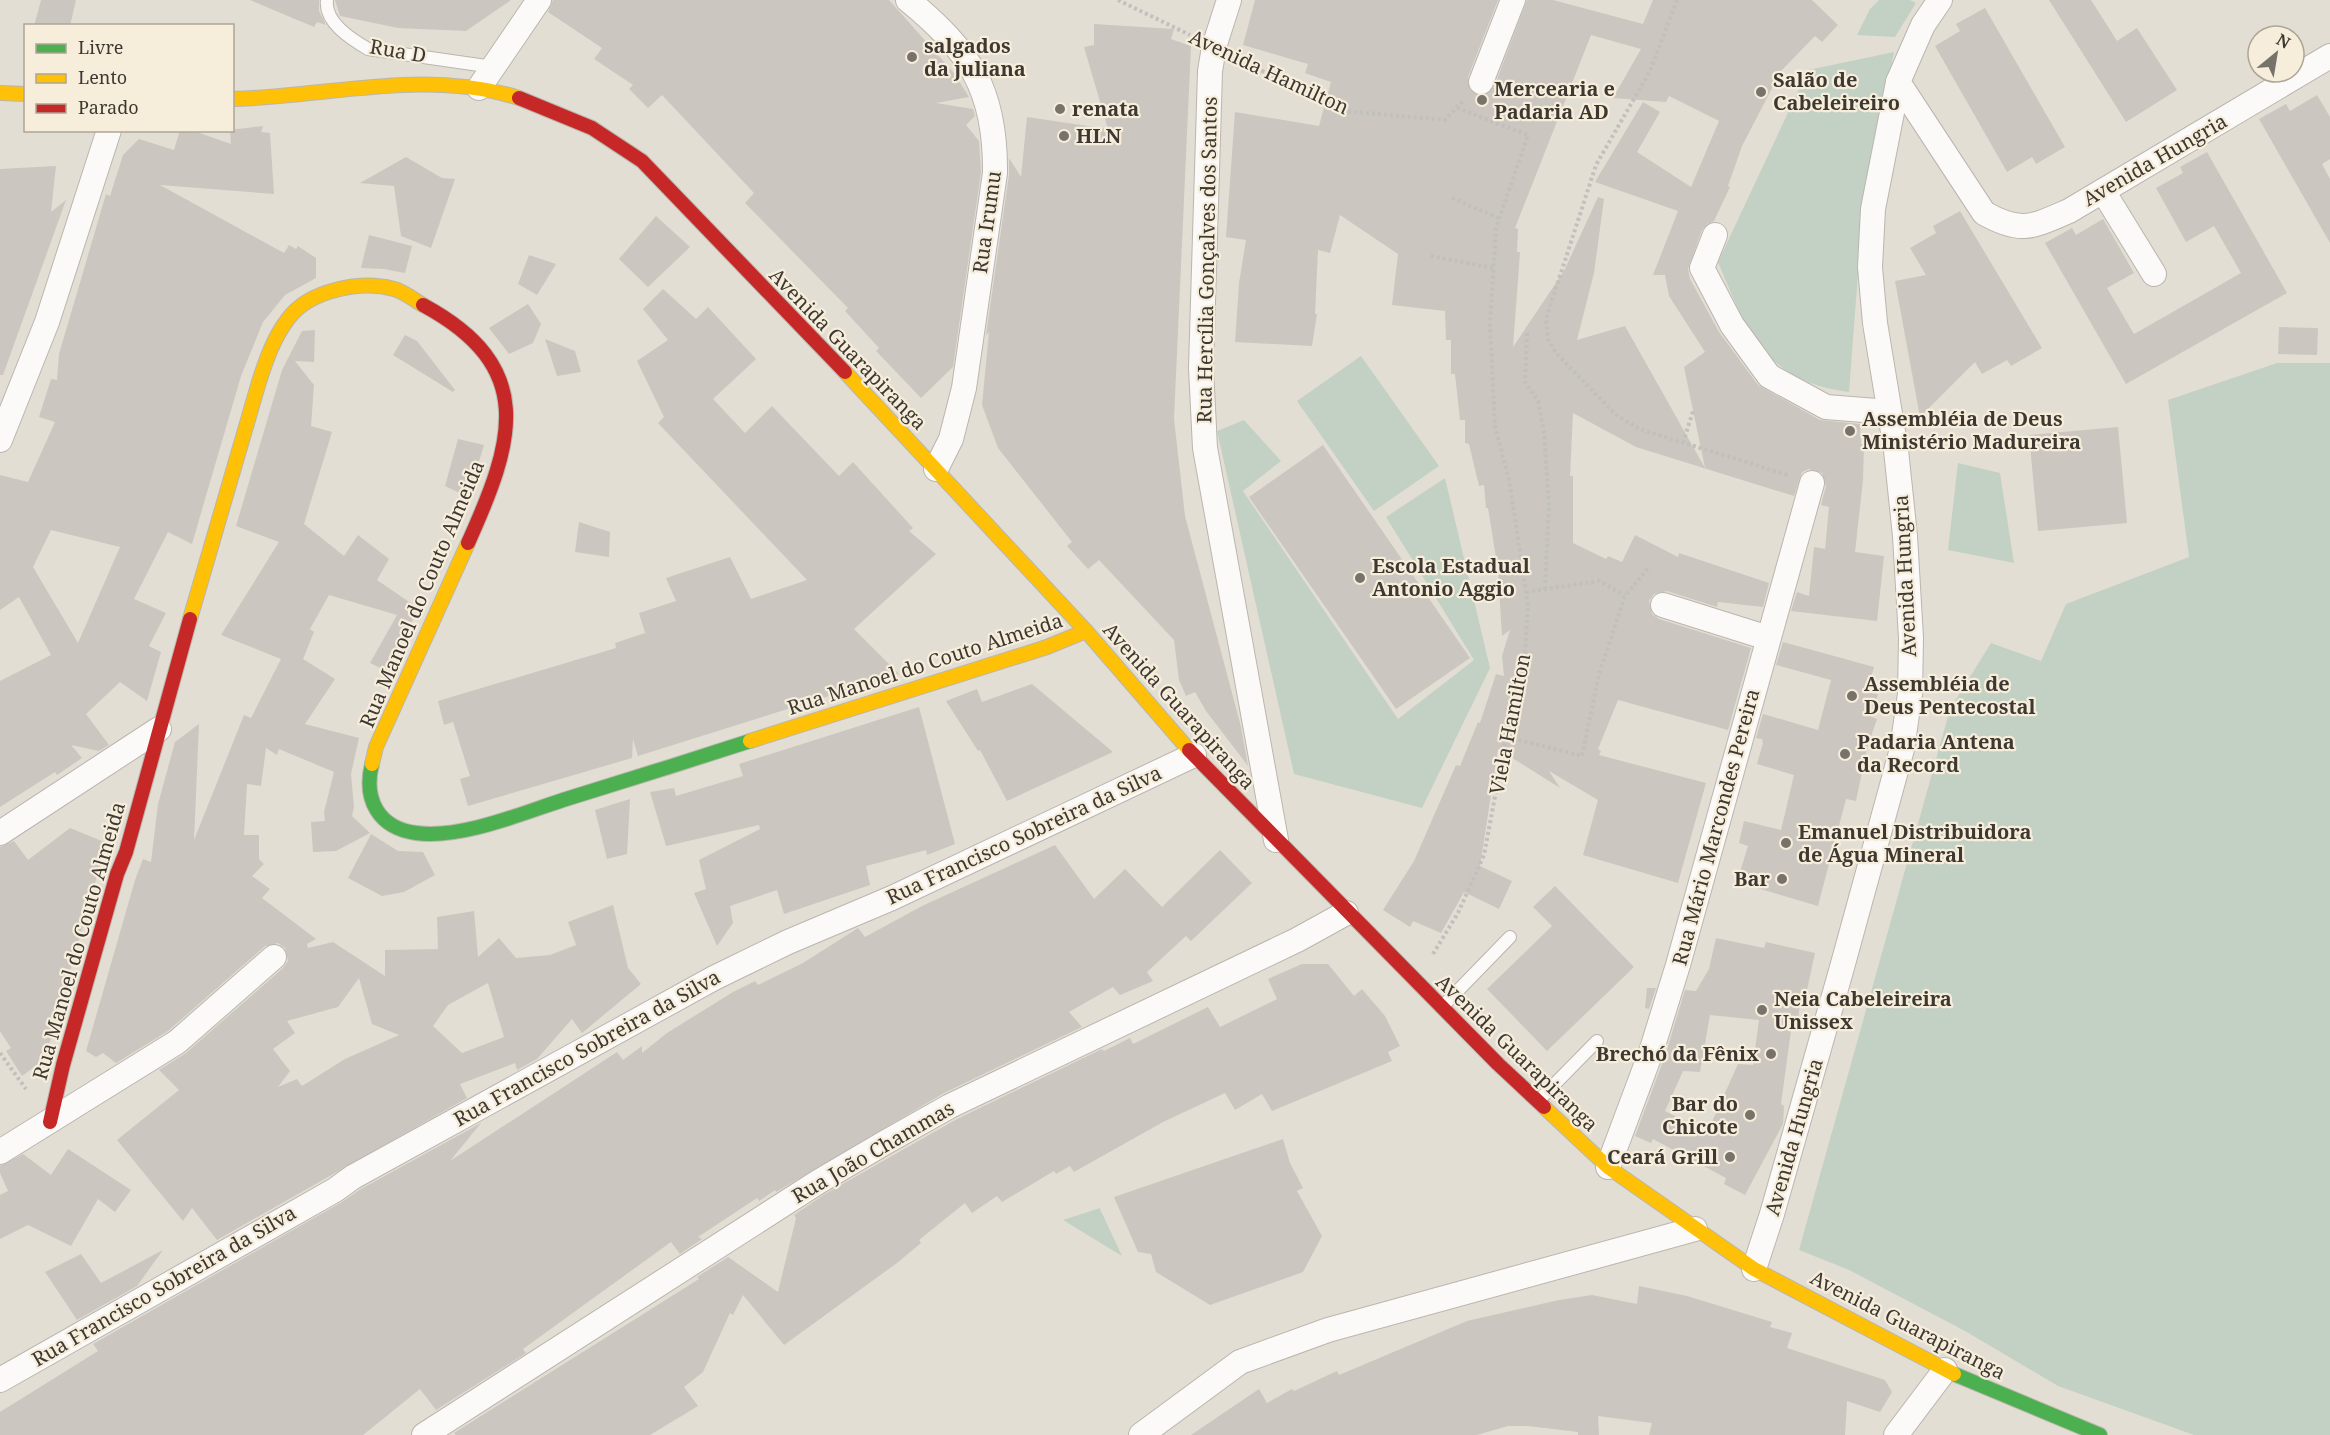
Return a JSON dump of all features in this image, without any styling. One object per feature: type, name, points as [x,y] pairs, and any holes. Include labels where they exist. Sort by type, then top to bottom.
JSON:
[{"type":"main road","name":"Avenida Guarapiranga","points":[[234,99],[263,99],[408,83],[479,88],[561,111],[616,141],[658,175],[936,469],[1086,632],[1194,755],[1346,913],[1608,1167],[1754,1269],[1945,1370],[2100,1435]]},
{"type":"main road","points":[[0,93],[24,94]]},
{"type":"main road","name":"Rua Manoel do Couto Almeida","points":[[50,1122],[63,1065],[117,874],[126,852],[159,729],[269,350],[290,315],[320,296],[357,286],[395,289],[457,325],[481,345],[499,375],[506,408],[506,445],[492,490],[376,747],[369,778],[374,807],[389,825],[420,835],[448,833],[504,819],[1036,650],[1086,632]]},
{"type":"street","points":[[479,88],[539,0]]},
{"type":"street","name":"Rua Irumu","points":[[908,0],[940,27],[974,69],[992,112],[996,139],[996,173],[964,388],[951,438],[936,469]]},
{"type":"street","name":"Rua Hercília Gonçalves dos Santos","points":[[1229,0],[1214,47],[1210,71],[1201,368],[1204,448],[1276,840]]},
{"type":"street","points":[[1481,82],[1513,0]]},
{"type":"street","name":"Avenida Hungria","points":[[1754,1269],[1804,1104],[1902,749],[1910,694],[1911,638],[1905,537],[1875,322],[1870,267],[1873,209],[1898,82],[1923,25],[1940,0]]},
{"type":"street","name":"Avenida Hungria","points":[[1898,82],[1984,213],[2002,223],[2019,228],[2041,223],[2069,211],[2330,56]]},
{"type":"street","points":[[0,440],[47,322],[108,132]]},
{"type":"street","points":[[2103,191],[2154,274]]},
{"type":"street","points":[[1715,235],[1702,267],[1732,325],[1769,376],[1826,407],[1889,412]]},
{"type":"street","name":"Rua Mário Marcondes Pereira","points":[[1608,1167],[1651,1052],[1678,965],[1812,483]]},
{"type":"street","points":[[1663,605],[1768,638]]},
{"type":"street","points":[[0,833],[159,729]]},
{"type":"street","name":"Rua Francisco Sobreira da Silva","points":[[0,1380],[335,1190],[353,1177],[714,978],[788,942],[892,898],[1194,755]]},
{"type":"street","name":"Rua João Chammas","points":[[424,1435],[807,1188],[886,1142],[950,1107],[1297,940],[1346,913]]},
{"type":"street","points":[[0,1152],[177,1042],[274,957]]},
{"type":"street","points":[[1141,1435],[1240,1362],[1329,1330],[1695,1229]]},
{"type":"street","points":[[1896,1435],[1945,1370]]},
{"type":"lane","name":"Rua D","points":[[327,0],[326,8],[333,20],[355,41],[368,49],[493,67]]},
{"type":"lane","points":[[1441,1007],[1510,937]]},
{"type":"lane","points":[[1538,1101],[1597,1041]]},
{"type":"path","name":"Avenida Hamilton","points":[[1118,0],[1343,111],[1445,120],[1457,108]]},
{"type":"path","points":[[1677,0],[1650,71],[1596,165],[1546,319],[1548,339],[1556,353],[1615,414],[1639,429],[1812,483]]},
{"type":"path","name":"Viela Hamilton","points":[[1416,982],[1458,913],[1484,855],[1507,737],[1524,669],[1528,605],[1509,479],[1495,427],[1490,324],[1498,218],[1528,135],[1457,108]]},
{"type":"path","points":[[1452,198],[1498,218]]},
{"type":"path","points":[[1431,256],[1493,268]]},
{"type":"path","points":[[1527,333],[1525,382],[1538,401],[1547,469],[1549,505],[1545,589]]},
{"type":"path","points":[[1683,443],[1693,411]]},
{"type":"path","points":[[1507,737],[1582,756],[1599,674],[1625,596],[1648,568]]},
{"type":"path","points":[[1526,592],[1599,581],[1625,596]]},
{"type":"green space","points":[[1879,0],[1910,0],[1916,3],[1895,37],[1857,35],[1870,9]]},
{"type":"green space","points":[[1894,52],[1863,208],[1849,392],[1821,386],[1798,377],[1779,365],[1763,350],[1739,310],[1718,262],[1808,70]]},
{"type":"green space","points":[[1361,356],[1439,466],[1374,511],[1297,401]]},
{"type":"green space","points":[[2277,363],[2330,363],[2330,1435],[2194,1435],[2058,1386],[1965,1331],[1849,1270],[1799,1250],[1950,709],[1991,643],[2041,661],[2066,604],[2189,557],[2168,400]]},
{"type":"green space","points":[[1244,420],[1281,461],[1243,491],[1398,719],[1474,660],[1386,517],[1445,478],[1490,668],[1422,808],[1294,774],[1217,431]]},
{"type":"green space","points":[[1958,463],[2000,473],[2014,563],[1948,550]]},
{"type":"green space","points":[[1100,1209],[1122,1256],[1063,1220]]},
{"type":"building","points":[[41,0],[76,0],[70,24],[35,24]]},
{"type":"building","points":[[250,0],[319,0],[319,11],[326,25],[317,22],[314,27]]},
{"type":"building","points":[[335,0],[511,0],[466,31],[398,28],[340,16]]},
{"type":"building","points":[[553,0],[889,0],[954,73],[969,97],[936,103],[973,109],[975,116],[966,125],[979,141],[981,172],[953,367],[921,398],[876,351],[879,348],[845,311],[848,308],[745,203],[754,193],[662,95],[648,108],[629,89],[633,85],[594,59],[602,48],[548,12]]},
{"type":"building","points":[[1255,0],[1498,0],[1468,77],[1470,90],[1483,96],[1494,87],[1527,0],[1553,0],[1643,24],[1653,0],[1812,0],[1838,25],[1822,42],[1815,36],[1781,71],[1742,146],[1728,186],[1730,187],[1714,221],[1702,230],[1688,269],[1690,279],[1719,332],[1758,385],[1820,420],[1860,424],[1861,444],[1864,444],[1863,480],[1855,552],[1884,556],[1877,621],[1791,611],[1797,592],[1809,596],[1814,547],[1825,549],[1829,507],[1821,505],[1826,486],[1822,473],[1809,469],[1802,472],[1794,496],[1636,447],[1573,413],[1570,476],[1573,476],[1573,543],[1606,559],[1608,556],[1622,562],[1635,535],[1678,557],[1679,553],[1769,583],[1763,607],[1718,602],[1717,607],[1667,591],[1654,594],[1649,601],[1652,614],[1659,619],[1751,648],[1728,730],[1618,700],[1598,749],[1601,751],[1599,755],[1706,783],[1678,883],[1583,855],[1598,800],[1549,771],[1560,788],[1498,749],[1480,866],[1512,881],[1499,909],[1464,892],[1441,933],[1413,921],[1410,927],[1383,910],[1414,861],[1456,765],[1460,766],[1478,722],[1480,723],[1496,674],[1504,676],[1502,656],[1510,630],[1502,636],[1498,570],[1484,485],[1479,486],[1469,444],[1465,443],[1465,420],[1460,420],[1455,374],[1451,374],[1451,340],[1446,340],[1445,311],[1392,305],[1398,254],[1340,215],[1330,253],[1318,250],[1315,314],[1317,314],[1312,346],[1235,342],[1239,283],[1246,240],[1226,237],[1235,112],[1319,126],[1331,82],[1305,73],[1308,64],[1243,45]],"holes":[[[1591,35],[1641,49],[1613,98],[1666,102],[1669,96],[1719,121],[1691,187],[1637,152],[1660,112],[1643,102],[1595,182],[1678,211],[1653,275],[1665,275],[1669,296],[1705,352],[1684,367],[1705,468],[1625,326],[1577,340],[1594,273],[1604,199],[1598,197],[1564,271],[1513,347],[1520,252],[1517,252],[1518,229],[1515,228]]]},
{"type":"building","points":[[2049,0],[2091,0],[2117,41],[2137,28],[2177,90],[2126,122]]},
{"type":"building","points":[[1985,8],[2065,147],[2036,164],[2032,157],[2007,172],[1935,46],[1960,31],[1956,24]]},
{"type":"building","points":[[1094,24],[1174,29],[1171,39],[1191,46],[1174,419],[1185,516],[1241,727],[1248,766],[1206,711],[1195,692],[1186,696],[1179,680],[1174,640],[1099,560],[1088,569],[1067,546],[1072,542],[998,448],[982,405],[989,332],[986,335],[1009,175],[1009,158],[1021,177],[1027,117],[1108,129],[1084,47],[1094,45]]},
{"type":"building","points":[[2317,95],[2330,117],[2330,159],[2322,164],[2330,179],[2330,243],[2259,119],[2286,104],[2290,111]]},
{"type":"building","points":[[263,126],[261,132],[270,133],[274,194],[160,185],[284,253],[289,245],[296,249],[298,246],[316,258],[316,278],[285,295],[263,322],[241,376],[192,544],[168,532],[134,599],[166,613],[149,646],[161,652],[147,701],[120,682],[86,714],[109,745],[99,751],[71,745],[82,758],[57,775],[55,772],[0,807],[0,681],[51,655],[19,597],[0,610],[0,475],[28,482],[55,422],[39,417],[51,379],[57,380],[59,354],[106,194],[110,196],[123,155],[139,139],[174,150],[179,132],[197,132],[231,144],[230,132],[234,132],[234,130]],"holes":[[[51,530],[120,547],[78,643],[33,567]]]},
{"type":"building","points":[[2207,152],[2287,293],[2126,384],[2045,243],[2072,228],[2076,235],[2103,219],[2134,273],[2107,288],[2134,334],[2241,273],[2214,226],[2186,242],[2156,188],[2183,173],[2180,167]]},
{"type":"building","points":[[406,157],[442,178],[455,179],[431,248],[401,236],[394,186],[360,183]]},
{"type":"building","points":[[56,166],[51,212],[66,200],[3,375],[0,375],[0,169]]},
{"type":"building","points":[[1960,211],[2042,348],[2011,366],[2007,360],[1982,374],[1975,362],[1920,417],[1895,281],[1926,275],[1910,248],[1936,233],[1933,226]]},
{"type":"building","points":[[656,216],[690,247],[648,287],[619,259]]},
{"type":"building","points":[[369,235],[412,246],[405,273],[361,268]]},
{"type":"building","points":[[529,255],[556,264],[537,295],[518,284]]},
{"type":"building","points":[[663,289],[696,319],[708,307],[756,359],[713,399],[745,433],[772,406],[839,476],[853,462],[913,528],[909,531],[936,554],[854,629],[899,674],[638,756],[633,739],[632,758],[468,806],[460,779],[470,776],[453,722],[444,725],[438,701],[616,648],[615,643],[645,633],[639,613],[676,601],[666,578],[730,557],[751,599],[807,580],[658,423],[664,417],[637,361],[668,340],[643,309]]},
{"type":"building","points":[[528,304],[541,324],[533,343],[509,354],[489,328]]},
{"type":"building","points":[[2279,327],[2318,328],[2317,355],[2278,354]]},
{"type":"building","points":[[315,330],[314,362],[295,361],[314,385],[311,426],[332,432],[304,524],[344,556],[358,535],[389,559],[377,580],[418,608],[389,672],[370,663],[397,615],[329,595],[310,629],[314,632],[303,659],[335,679],[305,724],[359,738],[351,774],[354,807],[352,816],[370,833],[336,851],[313,852],[311,822],[325,821],[324,812],[334,772],[279,749],[277,755],[266,748],[261,786],[247,784],[244,835],[259,835],[259,859],[264,864],[252,876],[270,889],[262,898],[316,939],[307,944],[308,948],[333,942],[385,976],[385,950],[438,949],[437,917],[474,911],[478,957],[499,938],[516,958],[550,955],[576,945],[568,922],[613,905],[628,968],[641,984],[582,1033],[572,1019],[537,1059],[517,1070],[515,1063],[460,1084],[467,1098],[217,1240],[192,1208],[183,1221],[117,1140],[179,1090],[159,1070],[186,1053],[283,968],[288,961],[285,948],[278,943],[265,946],[168,1031],[116,1063],[103,1053],[96,1057],[86,1051],[135,880],[143,859],[151,862],[158,804],[175,742],[199,724],[194,840],[244,715],[251,718],[281,659],[221,635],[279,542],[236,526],[282,370],[302,331]],"holes":[[[359,978],[372,1024],[399,1035],[345,1059],[302,1086],[297,1079],[278,1087],[290,1071],[273,1049],[295,1033],[287,1021],[338,1007]],[[488,983],[504,1037],[462,1053],[433,1026],[448,1005]]]},
{"type":"building","points":[[405,335],[417,341],[455,390],[453,392],[393,355]]},
{"type":"building","points":[[545,339],[575,351],[581,372],[557,376]]},
{"type":"building","points":[[2118,427],[2127,523],[2038,531],[2029,435]]},
{"type":"building","points":[[458,439],[484,445],[468,497],[445,486]]},
{"type":"building","name":"Escola Estadual Antonio Aggio","points":[[1323,445],[1470,658],[1396,709],[1249,497]]},
{"type":"building","points":[[579,522],[610,532],[609,557],[575,552]]},
{"type":"building","points":[[1783,642],[1874,667],[1867,692],[1878,694],[1872,717],[1877,719],[1867,748],[1856,801],[1846,799],[1818,906],[1737,882],[1748,846],[1739,843],[1744,821],[1781,830],[1794,775],[1757,764],[1763,743],[1762,739],[1756,738],[1763,714],[1818,730],[1831,680],[1776,665]]},
{"type":"building","points":[[1032,684],[1113,752],[1007,801],[980,750],[978,751],[946,701],[977,689],[982,702]]},
{"type":"building","points":[[919,707],[955,844],[927,855],[926,850],[866,866],[870,885],[784,914],[777,890],[730,906],[733,923],[717,946],[694,893],[706,889],[699,860],[760,829],[759,825],[666,846],[650,792],[674,788],[676,796],[743,776],[739,764]]},
{"type":"building","points":[[630,799],[627,854],[607,859],[595,810]]},
{"type":"building","points":[[70,828],[109,844],[99,869],[45,1059],[22,1076],[6,1051],[11,1048],[0,1031],[0,847],[14,841],[28,860]]},
{"type":"building","points":[[371,834],[398,851],[423,852],[435,875],[404,892],[382,896],[348,878]]},
{"type":"building","points":[[1055,845],[1094,899],[1125,869],[1162,907],[1220,850],[1252,883],[1191,941],[1186,936],[1147,972],[1153,981],[1120,995],[1113,987],[1069,1012],[1082,1027],[944,1093],[776,1192],[775,1190],[759,1201],[757,1198],[698,1237],[702,1239],[680,1254],[671,1242],[523,1349],[526,1353],[436,1410],[420,1389],[363,1435],[0,1435],[0,1412],[98,1351],[93,1344],[361,1189],[481,1123],[450,1161],[617,1052],[623,1060],[642,1046],[642,1053],[667,1033],[733,992],[755,981],[758,985],[803,963],[858,928],[865,937],[922,906]]},
{"type":"building","points":[[1555,886],[1634,967],[1547,1051],[1487,989],[1552,926],[1533,907]]},
{"type":"building","points":[[1716,938],[1764,948],[1766,942],[1815,953],[1807,990],[1801,989],[1798,1023],[1792,1023],[1781,1104],[1784,1106],[1783,1124],[1745,1195],[1724,1184],[1726,1178],[1653,1139],[1651,1143],[1635,1136],[1665,1056],[1685,990],[1696,991],[1709,969]],"holes":[[[1710,1015],[1759,1020],[1753,1065],[1738,1064],[1707,1133],[1665,1111],[1683,1071],[1700,1072]]]},
{"type":"building","points":[[1302,964],[1328,964],[1354,996],[1362,989],[1385,1016],[1400,1046],[1388,1052],[1392,1061],[1272,1111],[1262,1094],[1235,1110],[1225,1093],[1163,1122],[1074,1172],[1070,1166],[1056,1174],[1054,1171],[1002,1202],[997,1196],[972,1213],[965,1203],[919,1240],[921,1243],[897,1263],[784,1345],[743,1295],[733,1315],[730,1313],[703,1372],[684,1387],[698,1406],[650,1435],[456,1435],[454,1433],[699,1279],[697,1277],[728,1257],[778,1292],[796,1218],[794,1215],[825,1194],[957,1119],[1102,1049],[1104,1051],[1130,1038],[1133,1044],[1208,1007],[1220,1027],[1277,999],[1268,979]]},
{"type":"building","points":[[1647,988],[1656,988],[1649,1009],[1645,1008]]},
{"type":"building","points":[[1283,1139],[1290,1163],[1303,1188],[1297,1191],[1322,1236],[1303,1272],[1210,1305],[1156,1272],[1151,1254],[1138,1252],[1114,1197]]},
{"type":"building","points":[[68,1149],[131,1190],[115,1212],[98,1199],[71,1246],[28,1225],[0,1239],[0,1195],[8,1191],[0,1173],[0,1166],[23,1154],[51,1175]]},
{"type":"building","points":[[163,1250],[137,1286],[77,1320],[45,1272],[81,1254],[101,1283]]},
{"type":"building","points":[[1639,1286],[1687,1296],[1772,1322],[1770,1327],[1792,1333],[1787,1348],[1885,1380],[1892,1392],[1880,1412],[1847,1401],[1845,1435],[1649,1435],[1652,1423],[1598,1416],[1599,1435],[1578,1435],[1578,1432],[1508,1426],[1477,1435],[1191,1435],[1259,1389],[1267,1403],[1292,1389],[1294,1391],[1337,1371],[1339,1375],[1467,1321],[1559,1300],[1592,1295],[1637,1304]]},
{"type":"traffic: fast","points":[[372,764],[370,777],[372,800],[383,818],[403,830],[433,834],[490,824],[750,741]]},
{"type":"traffic: fast","points":[[1954,1374],[2100,1435]]},
{"type":"traffic: slow","points":[[234,99],[376,86],[412,85],[448,85],[484,89],[519,98]]},
{"type":"traffic: slow","points":[[0,93],[24,94]]},
{"type":"traffic: slow","points":[[190,619],[262,374],[275,341],[288,319],[297,309],[322,294],[351,287],[394,289],[423,305]]},
{"type":"traffic: slow","points":[[845,372],[1086,631],[1189,750]]},
{"type":"traffic: slow","points":[[372,764],[376,747],[468,543]]},
{"type":"traffic: slow","points":[[750,741],[1047,647],[1086,631]]},
{"type":"traffic: slow","points":[[1544,1107],[1608,1167],[1754,1269],[1954,1374]]},
{"type":"traffic: jam","points":[[519,98],[592,128],[642,161],[845,372]]},
{"type":"traffic: jam","points":[[423,305],[460,329],[485,354],[500,381],[506,409],[504,439],[497,472],[468,543]]},
{"type":"traffic: jam","points":[[50,1122],[63,1065],[117,874],[126,852],[190,619]]},
{"type":"traffic: jam","points":[[1189,750],[1498,1064],[1544,1107]]},
{"type":"place","name":"salgados da juliana","points":[[912,57]]},
{"type":"place","name":"Salão de Cabeleireiro","points":[[1761,92]]},
{"type":"place","name":"Mercearia e Padaria AD","points":[[1482,100]]},
{"type":"place","name":"renata","points":[[1060,109]]},
{"type":"place","name":"HLN","points":[[1064,136]]},
{"type":"place","name":"Assembléia de Deus Ministério Madureira","points":[[1850,431]]},
{"type":"place","name":"Escola Estadual Antonio Aggio","points":[[1360,578]]},
{"type":"place","name":"Assembléia de Deus Pentecostal","points":[[1852,696]]},
{"type":"place","name":"Padaria Antena da Record","points":[[1845,754]]},
{"type":"place","name":"Emanuel Distribuidora de Água Mineral","points":[[1786,843]]},
{"type":"place","name":"Bar","points":[[1782,879]]},
{"type":"place","name":"Neia Cabeleireira Unissex","points":[[1762,1010]]},
{"type":"place","name":"Brechó da Fênix","points":[[1771,1054]]},
{"type":"place","name":"Bar do Chicote","points":[[1750,1115]]},
{"type":"place","name":"Ceará Grill","points":[[1730,1157]]}]
